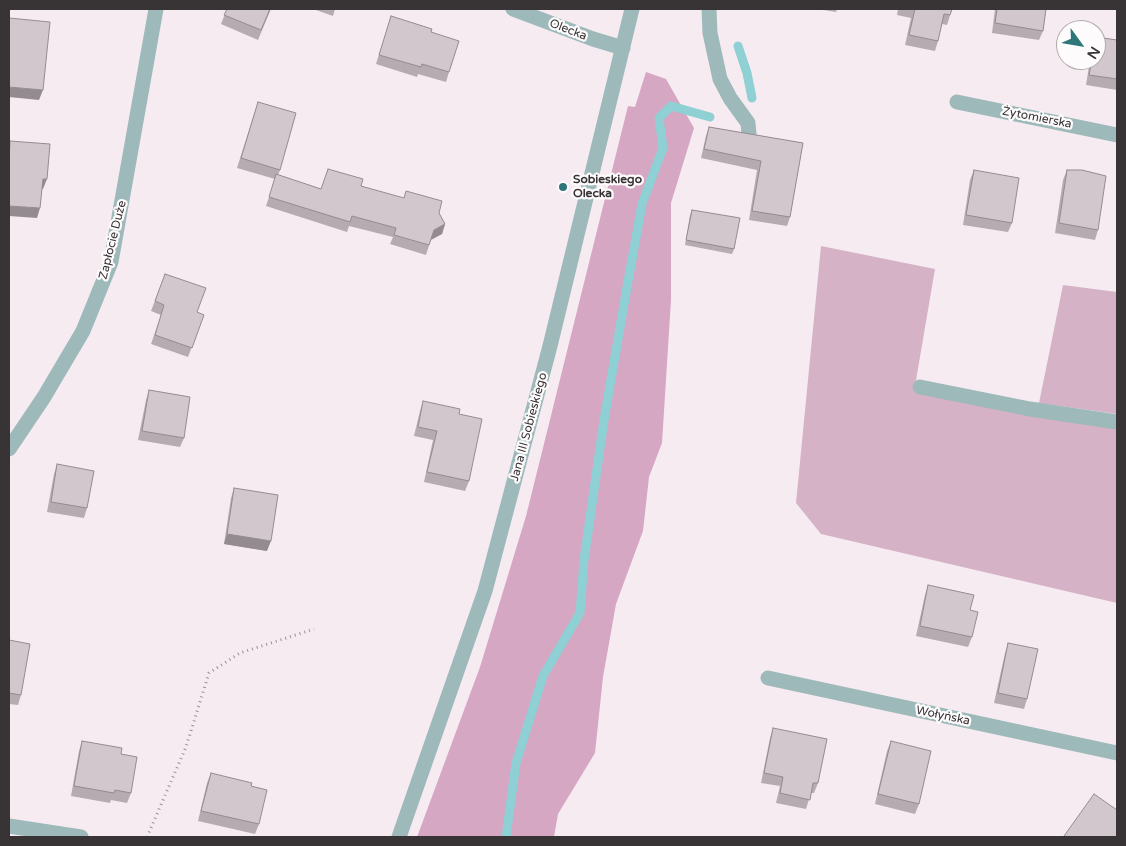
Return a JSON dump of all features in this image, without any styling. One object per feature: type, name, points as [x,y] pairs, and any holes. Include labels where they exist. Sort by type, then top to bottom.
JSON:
[{"type":"street","name":"Zapłocie Duże","points":[[9,449],[44,397],[83,331],[111,262],[156,9]]},
{"type":"street","name":"Olecka","points":[[513,9],[592,39],[623,48]]},
{"type":"street","name":"Jana III Sobieskiego","points":[[399,837],[486,591],[550,346],[632,9]]},
{"type":"street","points":[[709,9],[710,33],[720,79],[730,98],[748,123],[749,134]]},
{"type":"street","name":"Żytomierska","points":[[957,102],[1117,134]]},
{"type":"street","points":[[920,387],[1030,409],[1117,422]]},
{"type":"street","name":"Wołyńska","points":[[768,678],[1117,753]]},
{"type":"street","points":[[9,826],[81,837]]},
{"type":"path","points":[[147,837],[186,746],[209,673],[240,652],[314,629]]},
{"type":"shaded area","points":[[646,72],[666,79],[694,128],[671,203],[671,300],[662,443],[649,477],[643,531],[616,604],[603,677],[595,753],[558,814],[554,837],[417,837],[480,667],[526,516],[628,106],[635,107]]},
{"type":"shaded area","points":[[821,246],[935,269],[914,392],[1028,415],[1117,429],[1117,603],[821,534],[796,503]]},
{"type":"shaded area","points":[[1063,285],[1117,292],[1117,414],[1039,403]]},
{"type":"building","points":[[227,9],[270,9],[261,30],[224,15]]},
{"type":"building","points":[[915,9],[952,9],[950,15],[944,14],[938,41],[909,35]]},
{"type":"building","points":[[997,9],[1046,9],[1043,31],[995,23]]},
{"type":"building","points":[[391,16],[432,29],[431,32],[459,41],[449,72],[422,64],[421,67],[379,55]]},
{"type":"building","points":[[9,18],[50,22],[43,90],[9,87]]},
{"type":"building","points":[[1106,38],[1117,40],[1117,79],[1089,75],[1090,70],[1106,70]]},
{"type":"building","points":[[258,102],[296,113],[280,170],[241,158]]},
{"type":"building","points":[[709,127],[803,143],[790,217],[752,211],[761,161],[704,149]]},
{"type":"building","points":[[10,141],[50,144],[47,179],[43,179],[40,208],[9,206]]},
{"type":"building","points":[[328,169],[363,179],[361,186],[404,198],[406,191],[442,201],[439,213],[445,224],[434,230],[429,245],[394,235],[396,228],[352,216],[350,222],[269,197],[276,174],[321,189]]},
{"type":"building","points":[[974,170],[1019,178],[1012,223],[966,215]]},
{"type":"building","points":[[1067,170],[1082,170],[1106,176],[1098,230],[1059,223]]},
{"type":"building","points":[[692,210],[740,218],[734,249],[686,240]]},
{"type":"building","points":[[165,274],[206,288],[197,312],[204,315],[192,348],[155,335],[164,305],[155,301]]},
{"type":"building","points":[[149,390],[190,397],[184,438],[142,431]]},
{"type":"building","points":[[423,401],[460,409],[459,414],[482,419],[469,481],[427,472],[437,431],[418,427]]},
{"type":"building","points":[[57,464],[94,471],[87,508],[51,502]]},
{"type":"building","points":[[234,488],[278,495],[271,541],[227,534]]},
{"type":"building","points":[[928,585],[974,595],[970,610],[978,612],[972,637],[920,626]]},
{"type":"building","points":[[9,640],[30,644],[21,695],[9,693]]},
{"type":"building","points":[[1008,643],[1038,649],[1027,699],[998,693]]},
{"type":"building","points":[[773,728],[827,739],[818,783],[813,783],[810,800],[780,793],[783,777],[764,773]]},
{"type":"building","points":[[82,741],[122,748],[121,754],[137,757],[131,793],[115,790],[114,793],[74,786]]},
{"type":"building","points":[[891,741],[931,751],[919,804],[878,794]]},
{"type":"building","points":[[211,773],[252,783],[251,786],[267,790],[259,824],[201,811]]},
{"type":"building","points":[[1094,794],[1117,810],[1117,837],[1064,836]]},
{"type":"waterway","points":[[738,46],[747,73],[752,98]]},
{"type":"waterway","points":[[506,837],[516,763],[543,676],[580,613],[584,560],[604,420],[627,287],[642,204],[663,148],[659,118],[671,106],[710,117]]},
{"type":"place","name":"Sobieskiego Olecka","points":[[563,187]]}]
